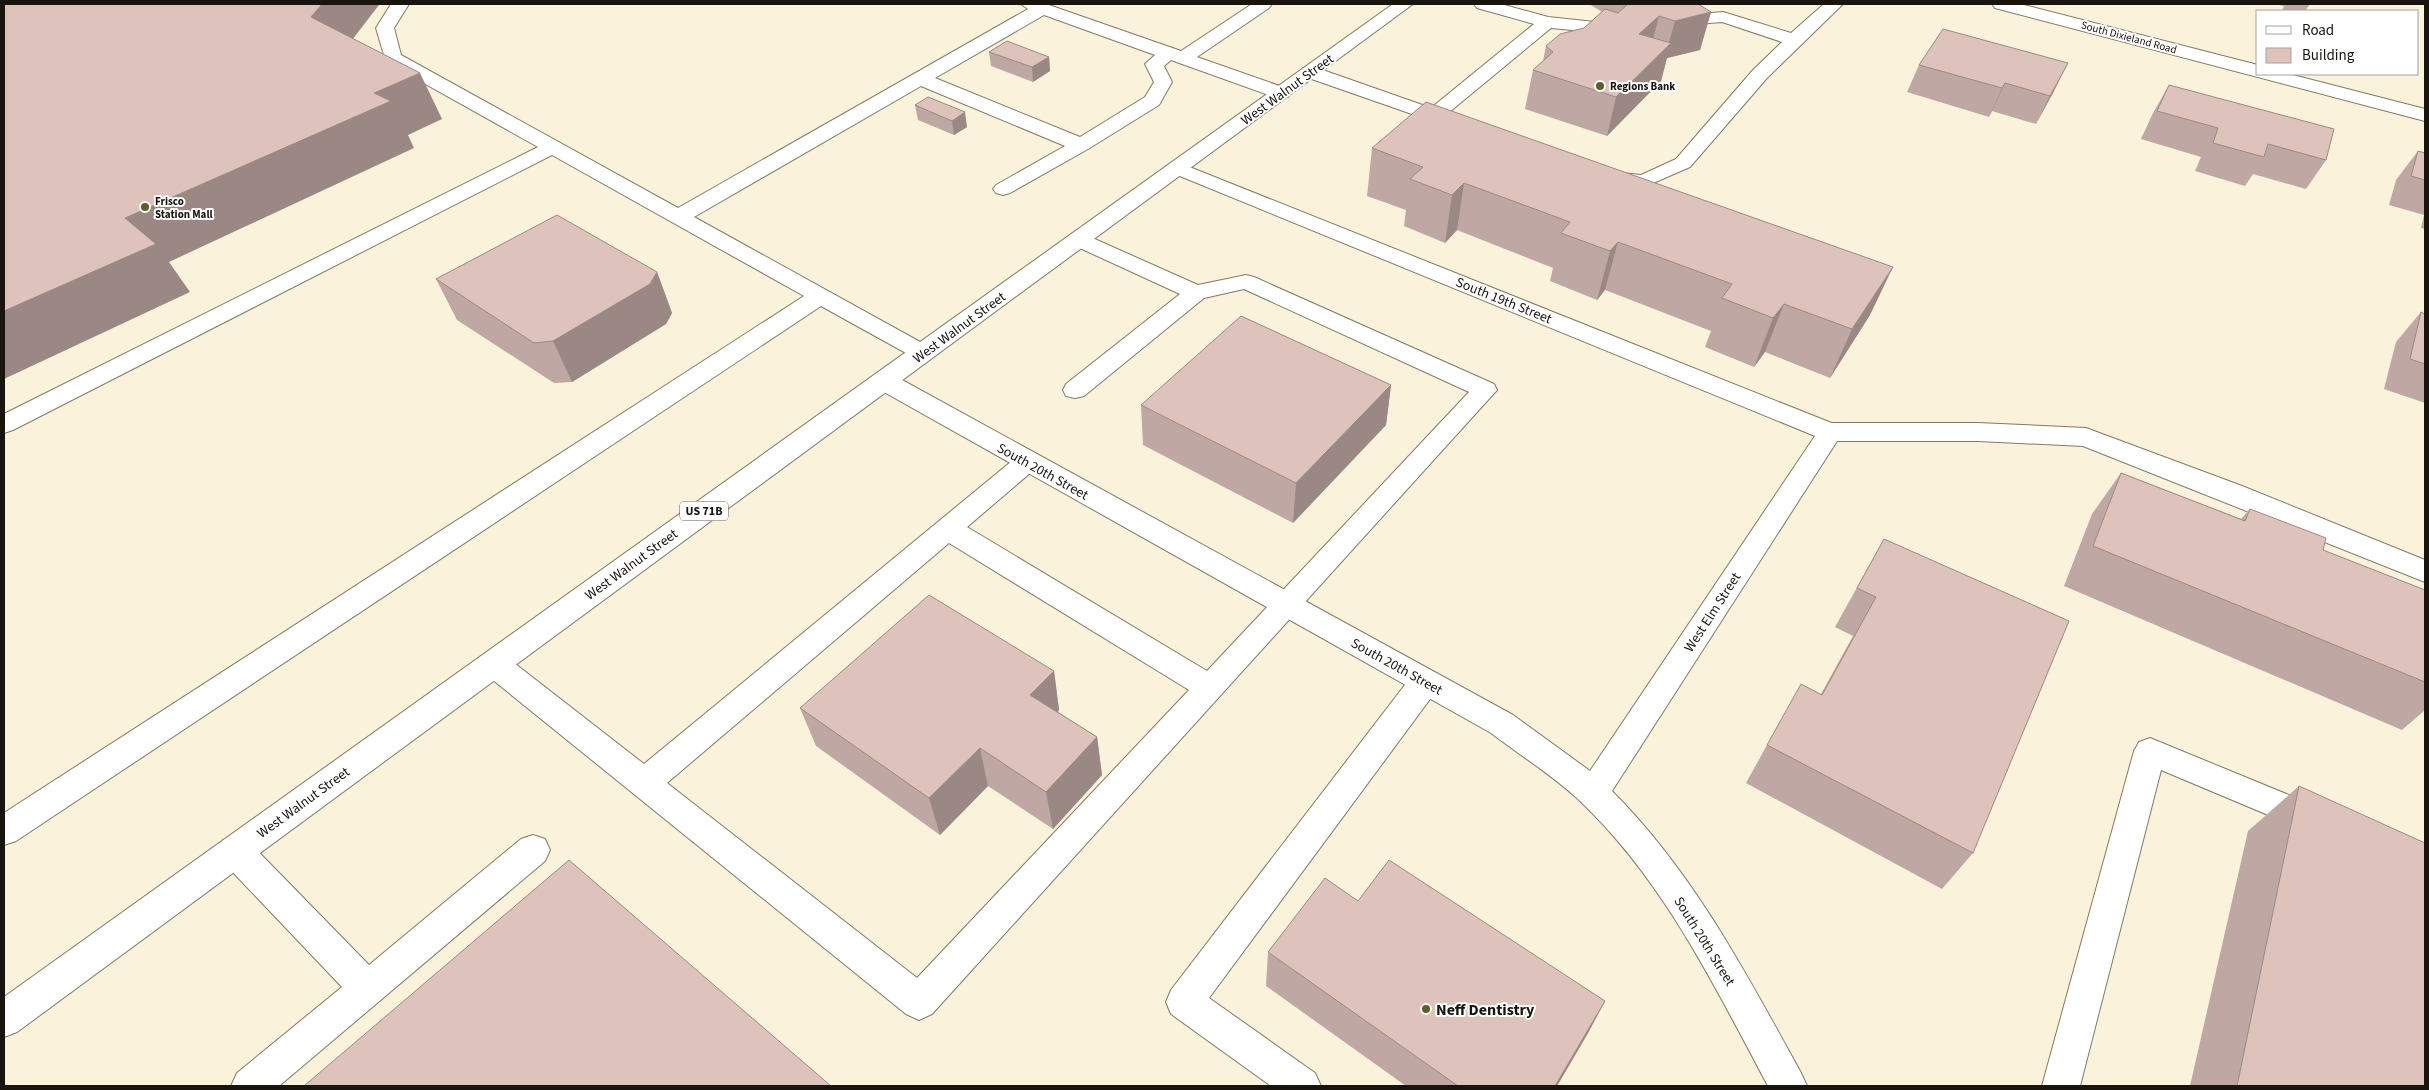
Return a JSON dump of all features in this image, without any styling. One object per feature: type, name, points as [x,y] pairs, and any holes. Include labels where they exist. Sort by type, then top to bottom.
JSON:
[{"type":"main road","points":[[400,4],[385,28],[393,58],[923,352]]},
{"type":"main road","points":[[1003,189],[1082,145],[1152,101],[1163,82],[1154,64],[1176,55],[1263,4]]},
{"type":"main road","name":"West Walnut Street","points":[[4,1019],[1404,4]]},
{"type":"main road","points":[[1483,4],[1546,22],[1614,29]]},
{"type":"main road","points":[[1591,172],[1610,178],[1644,181],[1683,163],[1760,74],[1834,4]]},
{"type":"main road","name":"South Dixieland Road","points":[[2001,4],[2256,70]]},
{"type":"main road","points":[[678,217],[919,78],[1035,6],[1281,93]]},
{"type":"main road","points":[[1666,22],[1723,17],[1794,40]]},
{"type":"main road","points":[[1434,115],[1546,22]]},
{"type":"main road","points":[[1310,72],[1470,129]]},
{"type":"main road","points":[[2272,75],[2425,115]]},
{"type":"main road","points":[[919,78],[1082,145]]},
{"type":"main road","points":[[4,424],[553,147]]},
{"type":"main road","name":"South 19th Street","points":[[1177,168],[1830,432]]},
{"type":"main road","points":[[1080,239],[1196,293]]},
{"type":"main road","points":[[494,664],[919,1002],[1284,605],[1485,390],[1246,282],[1196,293],[1075,390]]},
{"type":"main road","points":[[4,832],[820,296]]},
{"type":"main road","name":"South 20th Street","points":[[884,381],[1284,605],[1502,724],[1593,793],[1651,856],[1722,965],[1788,1086]]},
{"type":"main road","points":[[1830,432],[1978,432],[2086,437],[2233,493],[2425,571]]},
{"type":"main road","name":"West Elm Street","points":[[1593,793],[1830,432]]},
{"type":"main road","points":[[644,783],[1027,462]]},
{"type":"main road","points":[[948,529],[1209,687]]},
{"type":"main road","points":[[1302,1086],[1184,1002],[1425,682]]},
{"type":"main road","points":[[2061,1086],[2150,750],[2343,833]]},
{"type":"main road","points":[[250,1086],[532,850]]},
{"type":"main road","points":[[235,851],[367,988]]},
{"type":"building","name":"Frisco Station Mall","points":[[4,4],[322,4],[311,17],[420,73],[374,93],[391,101],[125,218],[156,244],[4,311]]},
{"type":"building","points":[[1628,4],[1698,4],[1711,12],[1675,21],[1659,16],[1639,34],[1671,43],[1616,97],[1533,70],[1553,52],[1546,46],[1560,34],[1584,28],[1605,9],[1618,13]]},
{"type":"building","points":[[1943,29],[2068,63],[2050,96],[2005,83],[2002,88],[1919,65]]},
{"type":"building","points":[[1007,41],[1049,57],[1032,67],[989,52]]},
{"type":"building","points":[[2169,85],[2334,129],[2326,160],[2268,144],[2264,157],[2213,143],[2218,128],[2157,111]]},
{"type":"building","points":[[928,97],[965,112],[952,121],[915,105]]},
{"type":"building","points":[[1426,102],[1893,267],[1852,329],[1784,304],[1773,318],[1722,298],[1732,284],[1618,242],[1610,251],[1561,233],[1570,222],[1464,183],[1452,195],[1410,179],[1423,167],[1372,148]]},
{"type":"building","points":[[2418,151],[2425,153],[2425,180],[2411,176]]},
{"type":"building","points":[[557,215],[657,272],[650,284],[553,341],[534,343],[436,279]]},
{"type":"building","points":[[2421,312],[2425,314],[2425,364],[2410,359]]},
{"type":"building","points":[[1241,316],[1391,385],[1296,483],[1141,405]]},
{"type":"building","points":[[2121,473],[2245,521],[2250,509],[2326,538],[2323,550],[2425,590],[2425,682],[2093,546]]},
{"type":"building","points":[[1884,539],[2069,621],[1973,853],[1767,745],[1801,684],[1822,695],[1876,597],[1857,588]]},
{"type":"building","points":[[929,595],[1054,671],[1030,695],[1097,737],[1046,792],[980,748],[929,798],[800,708]]},
{"type":"building","points":[[2299,786],[2425,843],[2425,1086],[2237,1086]]},
{"type":"building","points":[[569,860],[831,1086],[304,1086]]},
{"type":"building","name":"Neff Dentistry","points":[[1389,860],[1605,1001],[1555,1086],[1458,1086],[1268,952],[1325,878],[1358,901]]},
{"type":"place","name":"Regions Bank","points":[[1600,86]]},
{"type":"place","name":"Frisco Station Mall","points":[[145,207]]},
{"type":"place","name":"Neff Dentistry","points":[[1426,1009]]}]
